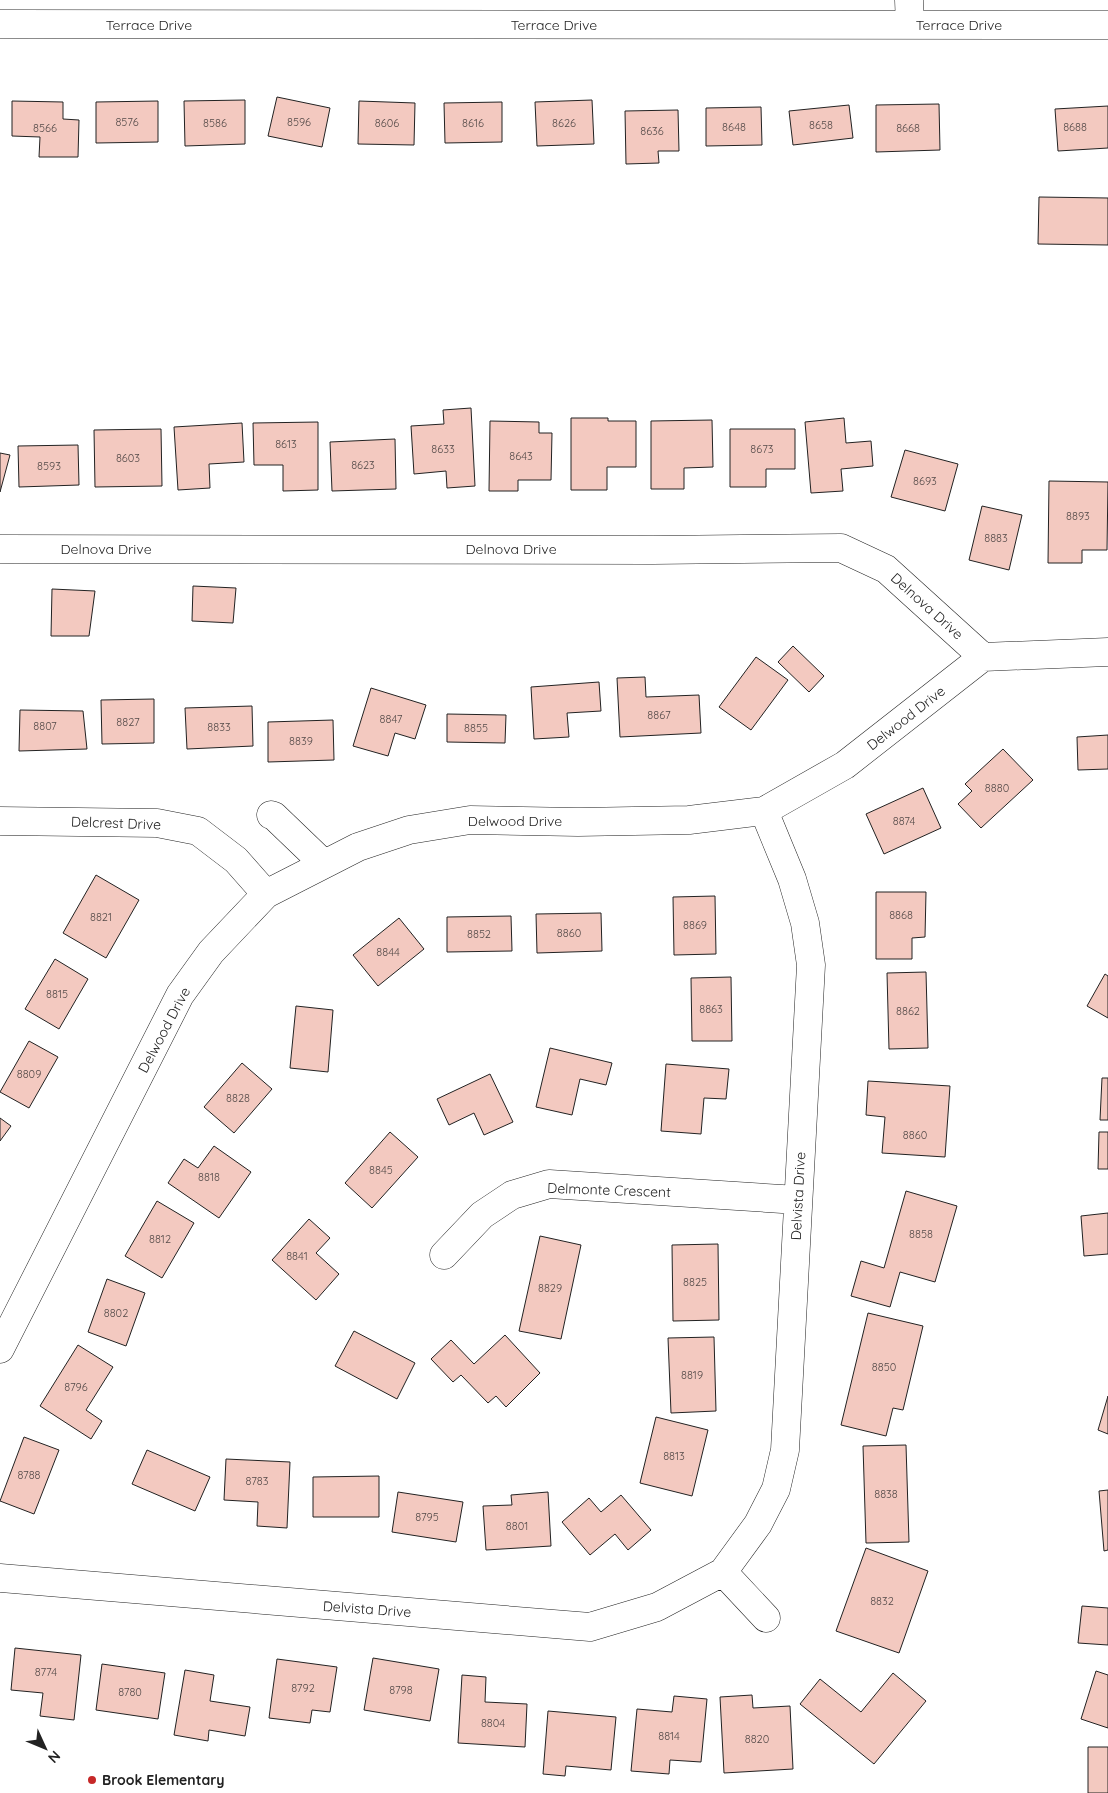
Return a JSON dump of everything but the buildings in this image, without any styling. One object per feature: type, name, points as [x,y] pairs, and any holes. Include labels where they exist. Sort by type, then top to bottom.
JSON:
[{"type":"street","name":"Terrace Drive","points":[[0,24],[910,13],[1108,25]]},
{"type":"street","name":"Delnova Drive","points":[[0,549],[653,550],[841,548],[886,569],[984,657]]},
{"type":"street","points":[[984,657],[1108,652]]},
{"type":"street","name":"Delwood Drive","points":[[0,1349],[180,995],[211,952],[266,894],[358,847],[409,830],[470,820],[578,822],[689,820],[764,811],[845,765],[984,657]]},
{"type":"street","name":"Delvista Drive","points":[[0,1578],[590,1627],[657,1607],[722,1572],[758,1524],[776,1489],[786,1450],[811,965],[805,923],[794,888],[764,811]]},
{"type":"street","points":[[271,815],[324,864]]},
{"type":"street","name":"Delcrest Drive","points":[[0,821],[157,823],[198,831],[236,860],[266,894]]},
{"type":"street","name":"Delmonte Crescent","points":[[444,1256],[482,1215],[512,1195],[549,1184],[798,1200]]},
{"type":"street","points":[[722,1572],[766,1618]]},
{"type":"place","name":"Brook Elementary","points":[[92,1780]]}]
